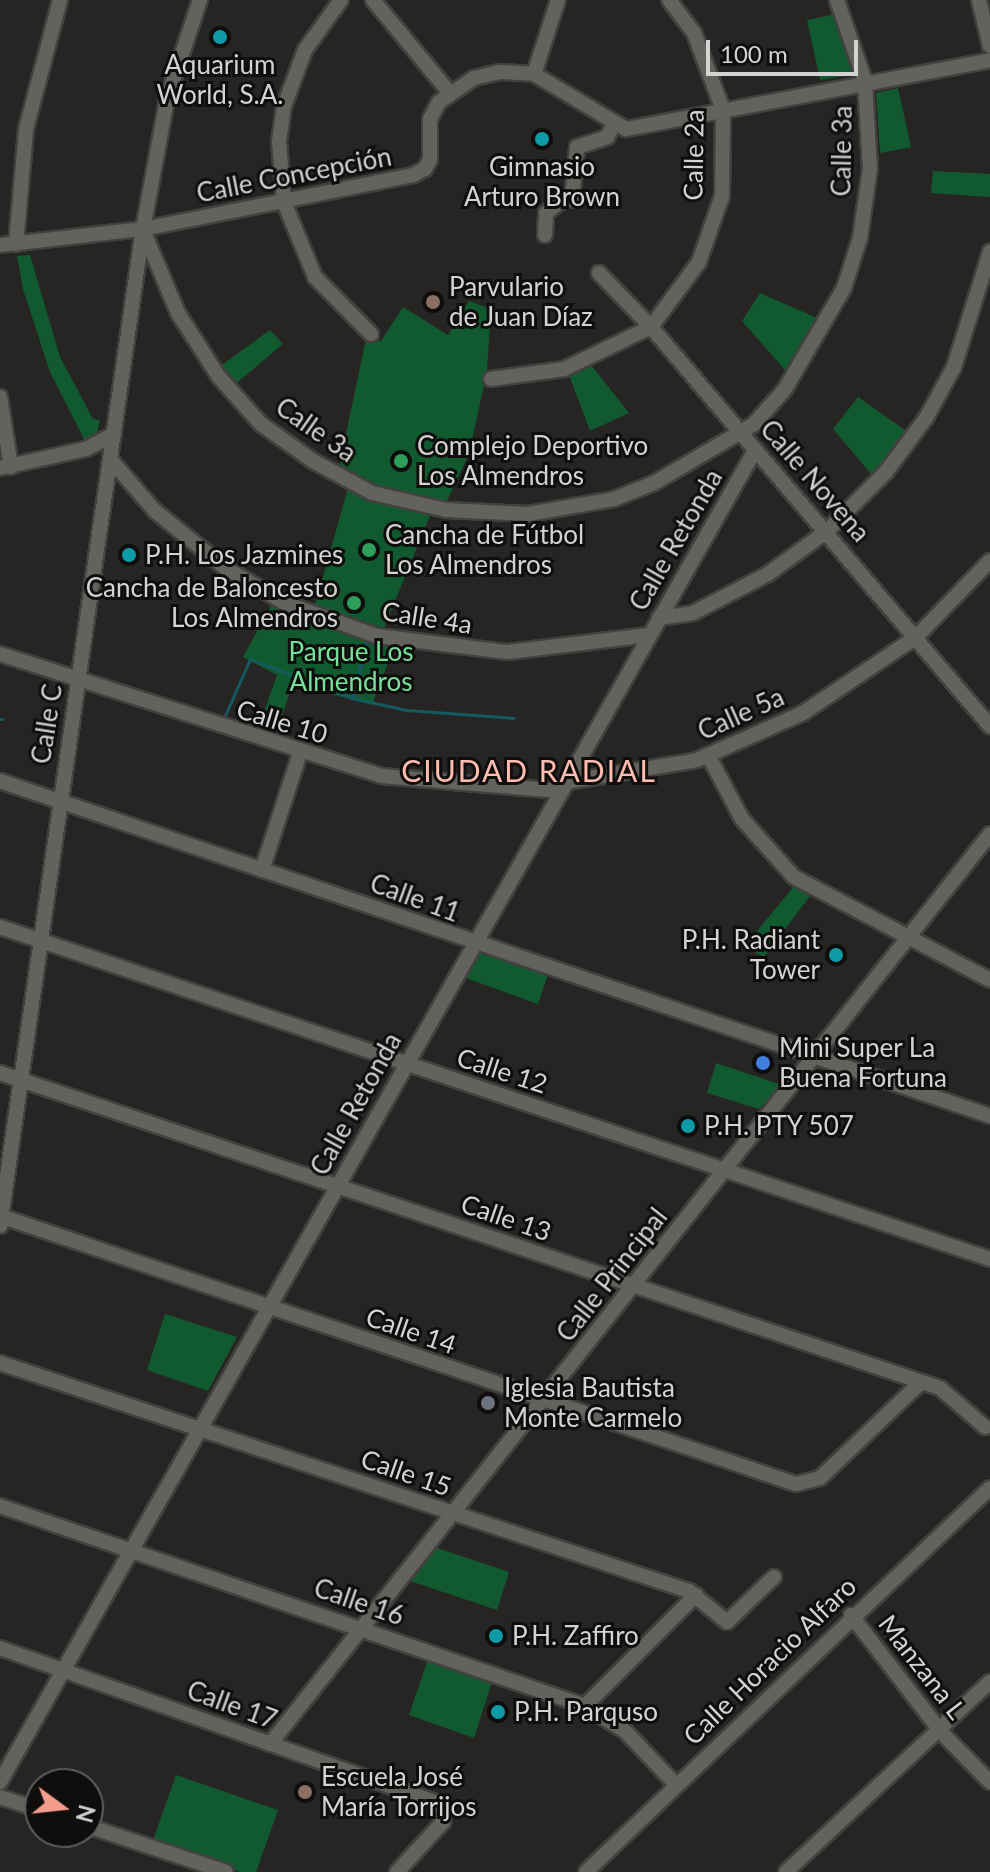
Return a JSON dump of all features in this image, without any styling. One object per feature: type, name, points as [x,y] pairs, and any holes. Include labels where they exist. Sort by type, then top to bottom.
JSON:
[{"type":"street","points":[[16,244],[26,129],[60,0]]},
{"type":"street","points":[[143,229],[167,99],[200,0]]},
{"type":"street","points":[[341,0],[305,50],[284,106],[279,142],[284,202],[315,277],[371,334]]},
{"type":"street","points":[[373,0],[449,92],[500,72],[534,74],[614,125],[650,127],[865,81],[990,60]]},
{"type":"street","points":[[534,74],[558,0]]},
{"type":"street","name":"Calle 2a","points":[[491,379],[564,369],[651,327],[699,262],[713,231],[722,196],[723,110],[694,33],[669,0]]},
{"type":"street","name":"Calle 3a","points":[[143,229],[178,313],[219,377],[261,424],[313,461],[372,493],[464,512],[565,510],[654,483],[739,429],[754,424],[785,389],[844,288],[867,202],[865,81],[837,0]]},
{"type":"street","points":[[979,0],[990,46]]},
{"type":"street","name":"Calle Concepción","points":[[0,245],[143,229],[284,202],[425,169],[430,119],[449,92]]},
{"type":"street","points":[[545,235],[546,213],[562,200],[572,200],[577,147],[607,137],[614,125]]},
{"type":"street","name":"Calle C","points":[[1,1219],[143,229]]},
{"type":"street","points":[[659,618],[672,620],[721,601],[827,531],[886,472],[942,391],[964,343],[990,252]]},
{"type":"street","name":"Calle Novena","points":[[599,273],[651,327],[990,726]]},
{"type":"street","points":[[0,397],[5,468],[86,449],[114,434]]},
{"type":"street","name":"Calle Retonda","points":[[0,1782],[755,450]]},
{"type":"street","name":"Calle 4a","points":[[111,460],[155,511],[227,569],[285,603],[377,636],[508,652],[649,635]]},
{"type":"street","name":"Calle 5a","points":[[562,786],[642,773],[708,755],[830,698],[916,637],[990,561]]},
{"type":"street","name":"Calle 10","points":[[0,654],[300,753],[424,783],[562,786]]},
{"type":"street","points":[[262,870],[300,753]]},
{"type":"street","points":[[708,755],[742,819],[794,877],[990,980]]},
{"type":"street","name":"Calle 11","points":[[0,781],[990,1116]]},
{"type":"street","name":"Calle Principal","points":[[270,1744],[990,834]]},
{"type":"street","name":"Calle 12","points":[[0,927],[990,1259]]},
{"type":"street","name":"Calle 13","points":[[0,1073],[921,1382],[949,1393],[985,1427]]},
{"type":"street","name":"Calle 14","points":[[1,1219],[542,1400],[808,1485],[921,1382]]},
{"type":"street","name":"Calle 15","points":[[0,1363],[696,1595],[727,1622],[774,1577]]},
{"type":"street","name":"Calle Horacio Alfaro","points":[[586,1872],[851,1615],[990,1488]]},
{"type":"street","name":"Calle 16","points":[[0,1506],[585,1706],[625,1731],[676,1785]]},
{"type":"street","points":[[585,1706],[696,1595]]},
{"type":"street","name":"Manzana L","points":[[851,1615],[943,1734],[990,1782]]},
{"type":"street","name":"Calle 17","points":[[0,1648],[63,1668],[444,1809],[439,1829],[397,1872]]},
{"type":"street","points":[[786,1872],[943,1734],[990,1682]]},
{"type":"street","points":[[0,1797],[24,1805]]},
{"type":"street","points":[[104,1831],[226,1872]]},
{"type":"green space","points":[[836,14],[855,74],[820,80],[807,20]]},
{"type":"green space","points":[[898,88],[911,147],[880,153],[876,93]]},
{"type":"green space","points":[[933,171],[990,174],[990,197],[931,193]]},
{"type":"green space","points":[[30,255],[60,357],[93,419],[100,420],[97,433],[85,441],[50,372],[23,289],[17,256]]},
{"type":"green space","points":[[760,293],[817,318],[785,370],[742,321]]},
{"type":"green space","name":"Complejo Deportivo Los Almendros","points":[[469,301],[491,309],[487,371],[469,454],[446,503],[431,513],[384,628],[315,605],[348,488],[339,467],[366,339],[381,341],[403,307],[448,335]]},
{"type":"green space","points":[[270,330],[283,344],[233,386],[219,367]]},
{"type":"green space","points":[[591,365],[629,413],[590,431],[569,375]]},
{"type":"green space","points":[[858,397],[909,433],[872,475],[833,429]]},
{"type":"green space","name":"Parque Los Almendros","points":[[272,604],[310,622],[395,644],[372,705],[293,684],[274,738],[257,732],[277,675],[243,657]]},
{"type":"green space","points":[[795,885],[810,896],[764,957],[744,947]]},
{"type":"green space","points":[[481,951],[548,974],[538,1004],[466,978]]},
{"type":"green space","points":[[716,1063],[782,1085],[759,1109],[707,1093]]},
{"type":"green space","points":[[165,1314],[237,1337],[208,1391],[147,1370]]},
{"type":"green space","points":[[437,1548],[509,1572],[497,1610],[410,1581]]},
{"type":"green space","points":[[428,1659],[492,1682],[474,1738],[409,1715]]},
{"type":"green space","points":[[176,1775],[278,1810],[256,1872],[240,1872],[152,1843]]},
{"type":"waterway","points":[[223,720],[250,659],[352,698],[367,641]]},
{"type":"waterway","points":[[352,698],[406,710],[514,718]]},
{"type":"place","name":"Aquarium World, S.A.","points":[[220,37]]},
{"type":"place","name":"Gimnasio Arturo Brown","points":[[542,139]]},
{"type":"place","name":"Parvulario de Juan Díaz","points":[[433,302]]},
{"type":"place","name":"Complejo Deportivo Los Almendros","points":[[401,461]]},
{"type":"place","name":"Cancha de Fútbol Los Almendros","points":[[369,550]]},
{"type":"place","name":"P.H. Los Jazmines","points":[[129,555]]},
{"type":"place","name":"Cancha de Baloncesto Los Almendros","points":[[354,603]]},
{"type":"place","name":"P.H. Radiant Tower","points":[[836,955]]},
{"type":"place","name":"Mini Super La Buena Fortuna","points":[[763,1063]]},
{"type":"place","name":"P.H. PTY 507","points":[[688,1126]]},
{"type":"place","name":"Iglesia Bautista Monte Carmelo","points":[[488,1403]]},
{"type":"place","name":"P.H. Zaffiro","points":[[496,1636]]},
{"type":"place","name":"P.H. Parquso","points":[[498,1712]]},
{"type":"place","name":"Escuela José María Torrijos","points":[[305,1792]]},
{"type":"district","name":"CIUDAD RADIAL","points":[[529,770]]}]
